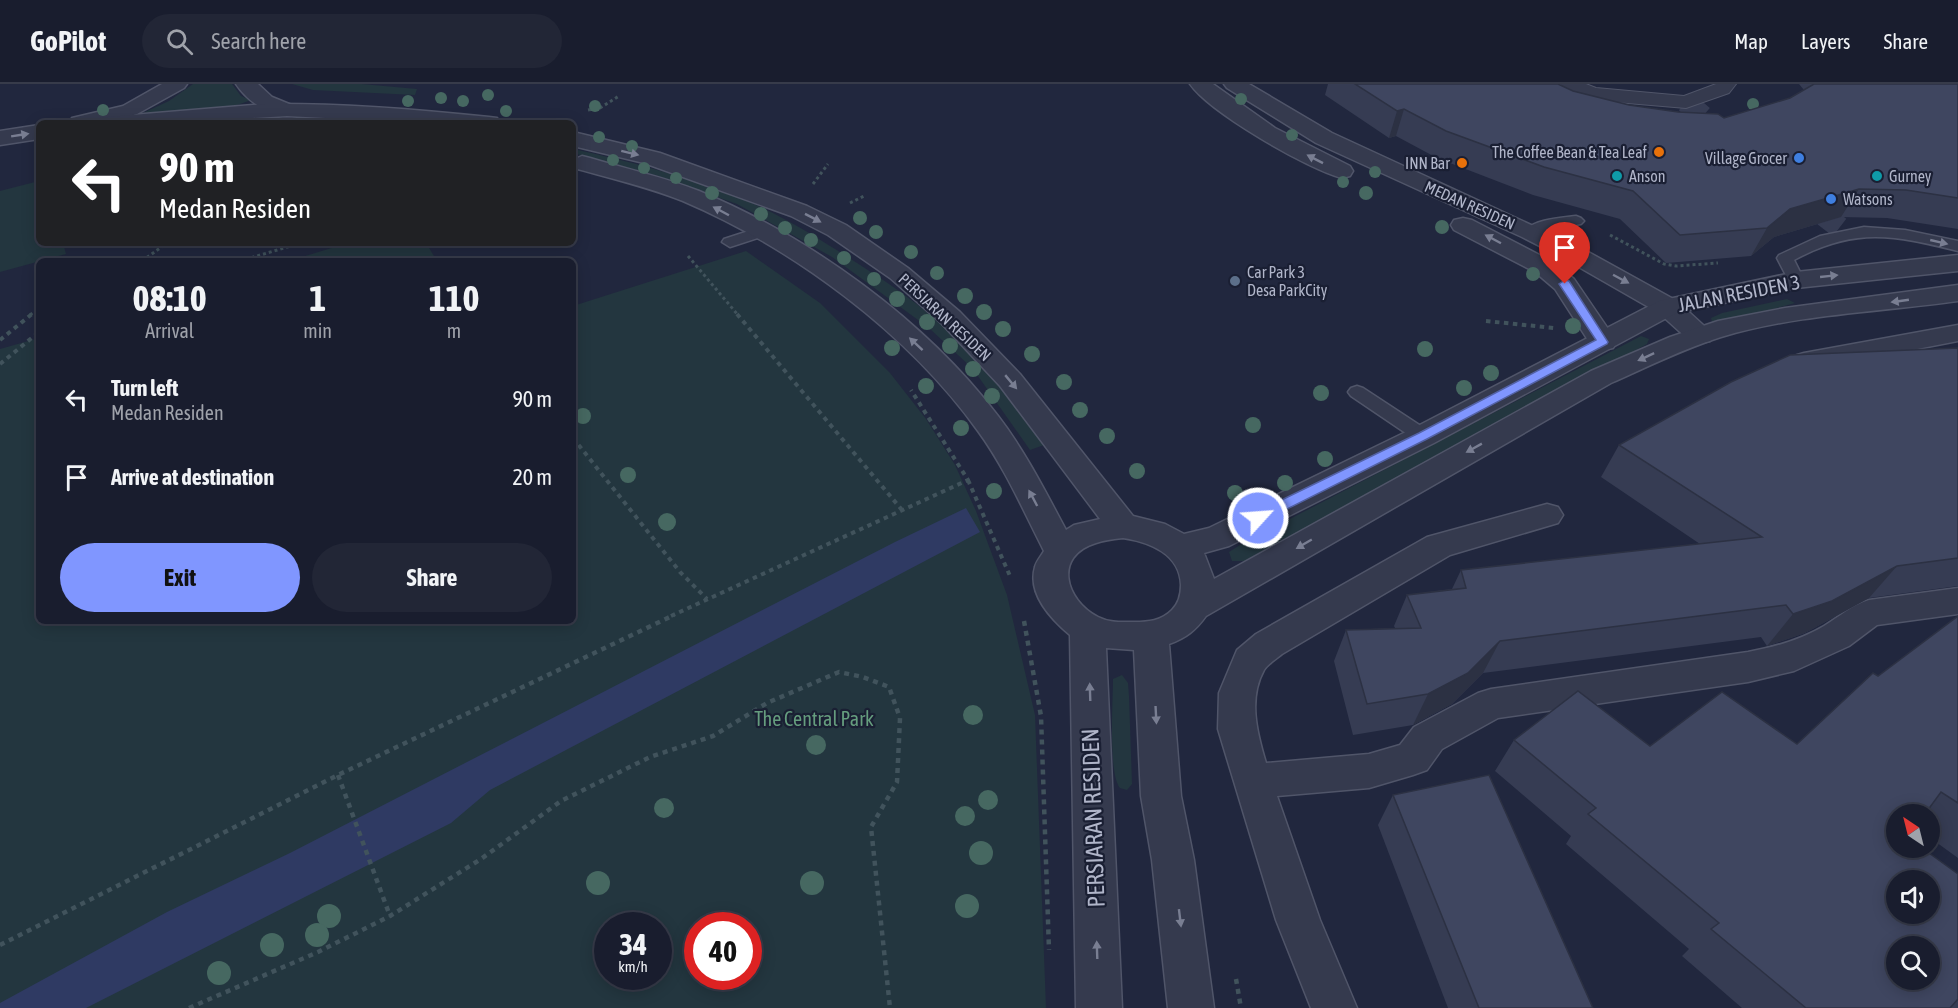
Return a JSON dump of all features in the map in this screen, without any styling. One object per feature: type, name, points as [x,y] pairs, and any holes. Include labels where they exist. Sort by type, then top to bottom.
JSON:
[{"type":"street","points":[[92,120],[130,110],[177,84]]},
{"type":"street","points":[[246,84],[265,101],[287,110]]},
{"type":"street","points":[[1200,84],[1242,118],[1272,137],[1364,182]]},
{"type":"street","name":"MEDAN RESIDEN","points":[[1234,84],[1324,138],[1532,232],[1668,307],[1700,335]]},
{"type":"street","points":[[1570,84],[1592,94],[1686,102],[1722,89],[1726,84]]},
{"type":"street","points":[[140,120],[215,113],[287,110],[458,120]]},
{"type":"street","points":[[0,138],[36,132]]},
{"type":"street","name":"PERSIARAN RESIDEN","points":[[576,140],[652,158],[799,211],[837,230],[899,273],[951,318],[1010,380],[1123,526]]},
{"type":"street","points":[[0,158],[36,152]]},
{"type":"street","points":[[576,161],[702,201],[761,232],[845,285],[899,328],[950,375],[989,424],[1013,461],[1060,550]]},
{"type":"street","name":"MEDAN RESIDEN","points":[[1440,215],[1483,234],[1544,267],[1565,284],[1603,342]]},
{"type":"street","name":"JALAN RESIDEN 3","points":[[1179,547],[1217,538],[1423,436],[1668,307],[1796,280],[1958,263]]},
{"type":"street","name":"JALAN RESIDEN 3","points":[[1195,606],[1601,377],[1665,348],[1700,335],[1761,320],[1958,293]]},
{"type":"street","points":[[1776,369],[1854,351],[1958,333]]},
{"type":"street","points":[[1334,1008],[1298,920],[1252,781],[1238,729],[1237,693],[1250,660],[1269,644],[1439,546],[1547,515]]},
{"type":"street","points":[[1123,526],[1144,529],[1164,536],[1191,560],[1198,575],[1200,591],[1195,606],[1185,619],[1170,630],[1151,636],[1129,638],[1107,635],[1088,628],[1068,616],[1055,600],[1050,583],[1051,566],[1060,550],[1071,539],[1087,531],[1123,526]]},
{"type":"street","points":[[1252,781],[1369,771],[1413,758],[1428,738],[1491,704],[1553,693],[1748,667],[1794,657],[1836,636],[1869,613],[1958,601]]},
{"type":"street","name":"PERSIARAN RESIDEN","points":[[1088,628],[1099,1008]]},
{"type":"street","points":[[1151,636],[1161,796],[1173,860],[1191,1008]]},
{"type":"lane","points":[[1532,232],[1552,224],[1576,221]]},
{"type":"lane","points":[[730,242],[761,232]]},
{"type":"lane","points":[[1796,280],[1785,258],[1810,245],[1852,233],[1908,234],[1958,246]]},
{"type":"lane","points":[[1357,392],[1423,436]]},
{"type":"path","points":[[146,258],[163,246]]},
{"type":"path","points":[[250,258],[291,246]]},
{"type":"path","points":[[688,256],[902,510]]},
{"type":"path","points":[[0,340],[36,310]]},
{"type":"path","points":[[1486,321],[1534,326]]},
{"type":"path","points":[[0,364],[36,334]]},
{"type":"path","points":[[909,387],[968,480],[1013,584]]},
{"type":"path","points":[[576,442],[680,572],[707,599]]},
{"type":"path","points":[[0,945],[338,775],[707,599],[968,480]]},
{"type":"path","points":[[1022,615],[1041,716],[1050,962]]},
{"type":"path","points":[[189,1008],[318,952],[390,916],[481,859],[561,801],[650,757],[713,736],[767,703],[839,672],[863,677],[889,687],[900,718],[897,782],[871,827],[890,1008]]},
{"type":"path","points":[[338,775],[390,916]]},
{"type":"green space","points":[[193,84],[232,84],[241,96],[251,100],[232,107],[143,113],[169,101]]},
{"type":"green space","points":[[292,84],[362,84],[417,89],[415,95],[313,90]]},
{"type":"green space","points":[[332,117],[378,120],[238,120]]},
{"type":"green space","points":[[576,150],[655,169],[714,188],[750,202],[828,244],[899,291],[953,334],[997,382],[1044,445],[1030,450],[973,369],[929,328],[832,257],[737,204],[655,175],[576,154]]},
{"type":"green space","points":[[36,182],[36,246],[64,246],[66,254],[51,258],[36,258],[36,262],[0,272],[0,191]]},
{"type":"green space","points":[[338,246],[428,246],[435,258],[299,258]]},
{"type":"green space","name":"The Central Park","points":[[746,251],[820,303],[890,373],[926,419],[955,465],[976,511],[1007,595],[1035,715],[1046,1008],[0,1008],[0,349],[36,339],[36,624],[576,624],[576,305]]},
{"type":"green space","points":[[1787,299],[1795,303],[1720,324],[1712,322],[1711,318],[1722,313]]},
{"type":"green space","points":[[1641,336],[1649,339],[1647,344],[1254,561],[1232,561],[1229,552],[1240,545]]},
{"type":"green space","points":[[1122,675],[1128,683],[1129,696],[1132,784],[1127,790],[1120,788],[1116,780],[1113,753],[1113,679]]},
{"type":"water","points":[[966,508],[980,532],[490,790],[451,823],[86,1008],[0,1008],[0,1003],[167,912],[290,853],[895,542]]},
{"type":"building","points":[[1355,84],[1558,84],[1573,91],[1629,105],[1678,112],[1718,114],[1724,118],[1790,98],[1814,84],[1958,84],[1958,198],[1906,190],[1859,189],[1790,209],[1767,228],[1680,235],[1633,191],[1544,167],[1446,131],[1404,109],[1397,111]]},
{"type":"building","points":[[1958,348],[1958,558],[1897,566],[1832,601],[1793,614],[1786,605],[1500,641],[1468,673],[1428,694],[1367,704],[1346,630],[1421,628],[1407,595],[1466,588],[1461,570],[1762,537],[1619,445],[1731,382],[1790,355]]},
{"type":"building","points":[[1958,616],[1958,803],[1941,792],[1932,804],[1886,804],[1886,858],[1936,858],[1958,874],[1958,999],[1950,1008],[1806,1008],[1711,929],[1719,923],[1588,814],[1596,808],[1514,740],[1578,691],[1650,746],[1722,692],[1797,744],[1873,673],[1878,676]]},
{"type":"building","points":[[1489,775],[1593,1008],[1479,1008],[1393,795]]},
{"type":"tunnel","points":[[1686,102],[1730,140]]},
{"type":"tunnel","points":[[1796,194],[1848,234]]},
{"type":"place","name":"The Coffee Bean & Tea Leaf","points":[[1659,152]]},
{"type":"place","name":"Village Grocer","points":[[1799,158]]},
{"type":"place","name":"INN Bar","points":[[1462,163]]},
{"type":"place","name":"Anson","points":[[1617,176]]},
{"type":"place","name":"Gurney","points":[[1877,176]]},
{"type":"place","name":"Watsons","points":[[1831,199]]},
{"type":"place","name":"Car Park 3 Desa ParkCity","points":[[1235,281]]},
{"type":"route","points":[[1258,518],[1498,398],[1603,342],[1565,284]]}]
